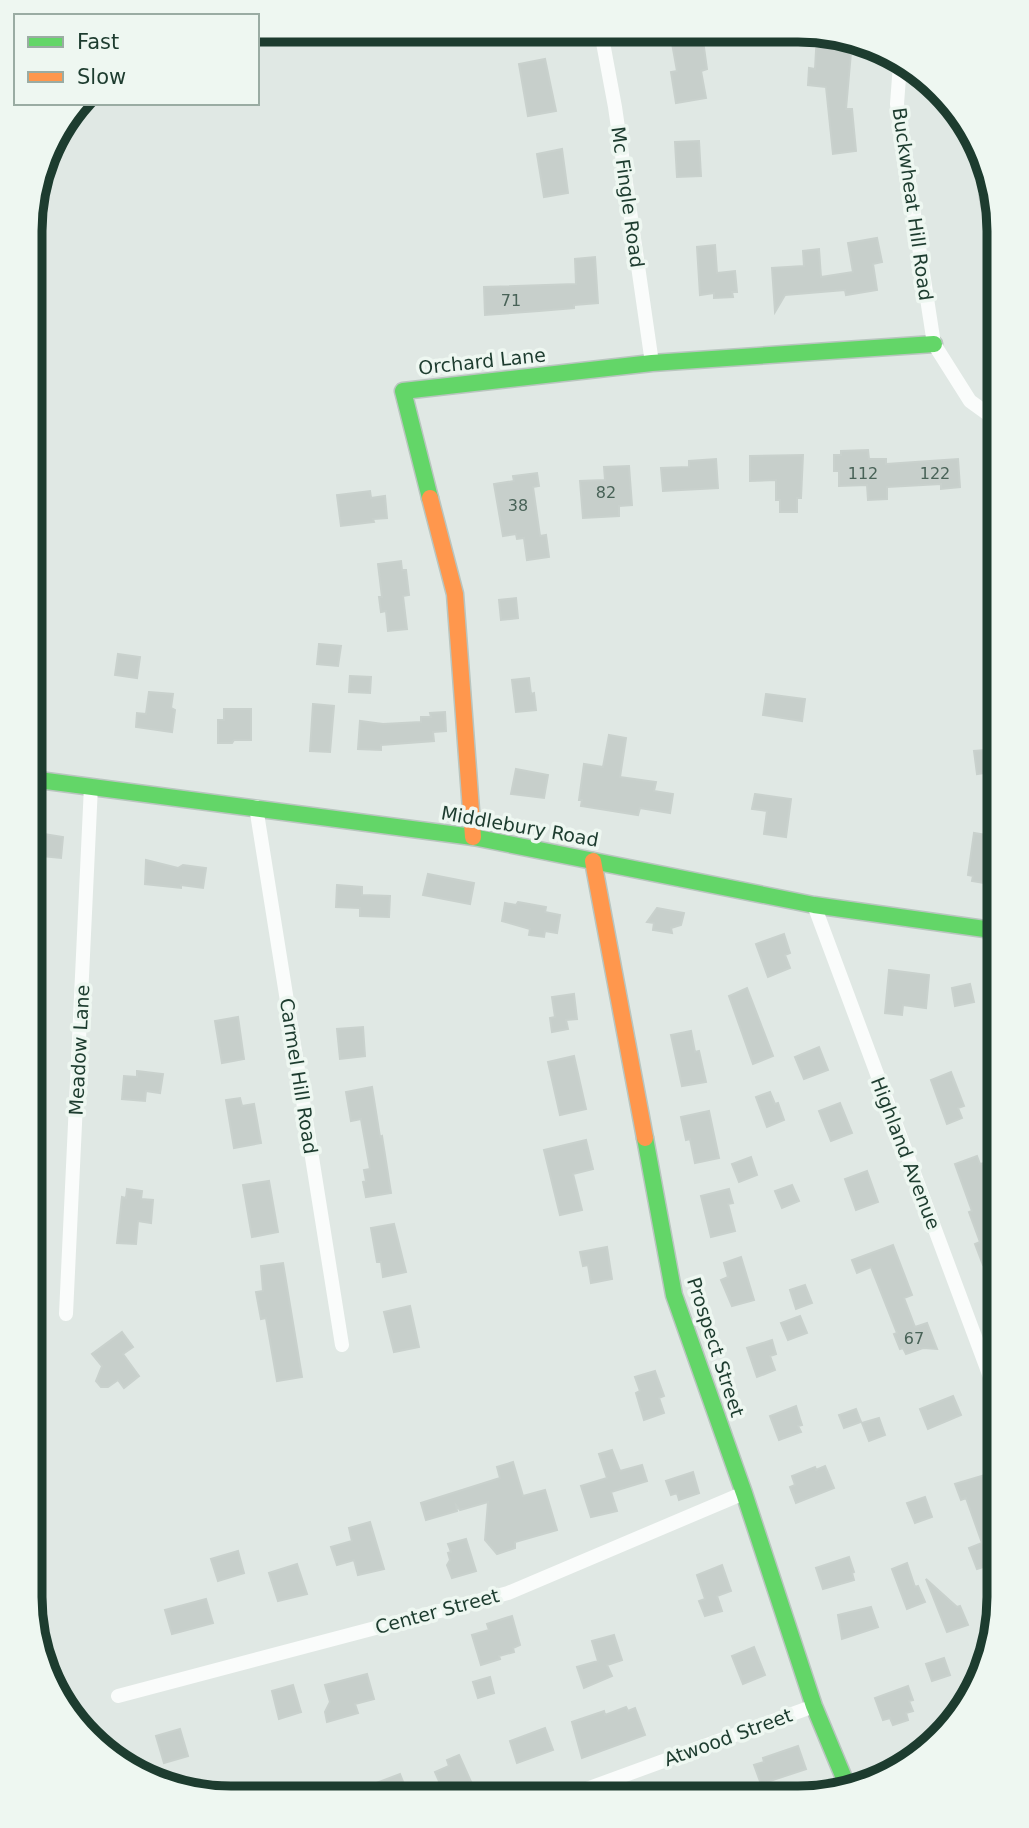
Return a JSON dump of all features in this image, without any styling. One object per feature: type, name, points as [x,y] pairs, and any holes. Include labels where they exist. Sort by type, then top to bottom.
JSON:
[{"type":"street","name":"Mc Fingle Road","points":[[603,42],[615,107],[652,363]]},
{"type":"street","name":"Buckwheat Hill Road","points":[[899,72],[897,104],[934,344]]},
{"type":"street","name":"Orchard Lane","points":[[473,837],[455,594],[403,391],[652,363],[934,344]]},
{"type":"street","points":[[934,344],[970,401],[987,413]]},
{"type":"street","name":"Middlebury Road","points":[[42,780],[473,837],[814,905],[987,929]]},
{"type":"street","name":"Meadow Lane","points":[[66,1314],[92,786]]},
{"type":"street","name":"Carmel Hill Road","points":[[256,807],[342,1346]]},
{"type":"street","name":"Prospect Street","points":[[593,860],[674,1295],[744,1493],[814,1706],[845,1780]]},
{"type":"street","name":"Highland Avenue","points":[[814,905],[987,1369]]},
{"type":"street","name":"Center Street","points":[[118,1696],[508,1592],[744,1493]]},
{"type":"street","name":"Atwood Street","points":[[595,1786],[814,1706]]},
{"type":"building","points":[[672,42],[703,42],[707,69],[701,71],[706,98],[676,103],[671,72],[677,71]]},
{"type":"building","points":[[816,43],[851,50],[846,109],[852,109],[856,151],[833,154],[826,87],[808,85],[809,68],[815,69]]},
{"type":"building","points":[[545,59],[556,111],[528,116],[519,64]]},
{"type":"building","points":[[699,141],[701,176],[677,177],[675,142]]},
{"type":"building","points":[[562,149],[568,193],[544,197],[537,154]]},
{"type":"building","points":[[983,194],[986,215],[983,216],[979,195]]},
{"type":"building","points":[[877,238],[882,262],[873,264],[877,290],[846,295],[845,290],[785,295],[775,312],[772,268],[804,266],[803,251],[819,249],[821,277],[853,272],[848,243]]},
{"type":"building","points":[[715,245],[717,273],[735,271],[737,292],[732,292],[733,297],[714,298],[714,293],[700,295],[697,247]]},
{"type":"building","points":[[595,257],[598,303],[574,305],[574,308],[485,315],[484,287],[576,284],[575,259]]},
{"type":"building","points":[[868,450],[869,459],[886,459],[886,464],[958,459],[960,487],[941,489],[941,484],[887,487],[887,499],[868,500],[867,485],[839,486],[839,471],[834,471],[834,455],[841,455],[841,451]]},
{"type":"building","points":[[803,455],[801,498],[797,498],[797,512],[780,512],[780,500],[776,500],[776,480],[750,481],[750,456]]},
{"type":"building","points":[[716,459],[718,488],[663,491],[661,468],[689,467],[689,461]]},
{"type":"building","points":[[629,466],[632,505],[619,506],[619,516],[583,518],[580,481],[605,480],[604,467]]},
{"type":"building","points":[[537,473],[539,486],[533,487],[540,536],[546,535],[549,557],[527,560],[524,538],[517,539],[516,534],[503,536],[494,484],[514,481],[513,476]]},
{"type":"building","points":[[370,491],[371,498],[385,496],[387,518],[341,526],[337,495]]},
{"type":"building","points":[[401,561],[402,570],[406,570],[409,595],[403,596],[407,629],[388,631],[386,611],[381,612],[378,564]]},
{"type":"building","points":[[516,598],[518,618],[501,620],[499,600]]},
{"type":"building","points":[[319,644],[341,646],[338,666],[317,664]]},
{"type":"building","points":[[118,654],[140,657],[137,678],[115,675]]},
{"type":"building","points":[[350,676],[371,677],[370,693],[349,692]]},
{"type":"building","points":[[529,678],[536,710],[516,712],[512,680]]},
{"type":"building","points":[[149,692],[173,694],[171,708],[175,710],[172,732],[136,727],[137,713],[146,714]]},
{"type":"building","points":[[766,694],[805,699],[802,721],[763,715]]},
{"type":"building","points":[[313,704],[334,706],[330,752],[310,751]]},
{"type":"building","points":[[224,709],[251,709],[251,740],[218,743],[218,720],[224,720]]},
{"type":"building","points":[[445,712],[446,731],[433,732],[434,741],[381,745],[381,750],[358,749],[360,721],[383,724],[421,722],[421,717],[431,717],[430,713]]},
{"type":"building","points":[[609,735],[626,738],[620,777],[656,782],[654,791],[673,794],[670,813],[640,808],[638,815],[581,806],[582,800],[579,800],[584,764],[603,767]]},
{"type":"building","points":[[987,750],[987,773],[977,774],[974,751]]},
{"type":"building","points":[[516,769],[548,775],[544,798],[511,794]]},
{"type":"building","points":[[755,794],[791,799],[786,837],[764,834],[767,811],[752,809]]},
{"type":"building","points":[[987,830],[987,884],[972,881],[973,876],[968,875],[974,833],[986,835]]},
{"type":"building","points":[[44,834],[63,837],[61,858],[42,856]]},
{"type":"building","points":[[146,860],[178,868],[183,865],[206,868],[203,888],[145,884]]},
{"type":"building","points":[[428,874],[474,883],[470,904],[423,895]]},
{"type":"building","points":[[337,885],[362,887],[362,895],[390,896],[389,917],[360,916],[360,908],[336,907]]},
{"type":"building","points":[[518,902],[546,907],[545,912],[560,915],[557,933],[545,931],[544,937],[529,935],[530,929],[502,921],[505,903],[516,905]]},
{"type":"building","points":[[657,908],[684,913],[681,925],[671,928],[672,933],[653,930],[654,923],[647,922]]},
{"type":"building","points":[[784,934],[790,953],[785,955],[790,968],[768,977],[756,944]]},
{"type":"building","points":[[889,970],[929,975],[926,1008],[903,1005],[902,1015],[885,1013]]},
{"type":"building","points":[[970,984],[974,1002],[955,1006],[952,988]]},
{"type":"building","points":[[747,988],[773,1056],[753,1064],[729,996]]},
{"type":"building","points":[[574,994],[577,1019],[566,1020],[568,1029],[552,1032],[550,1018],[555,1017],[552,997]]},
{"type":"building","points":[[238,1017],[244,1059],[222,1063],[215,1021]]},
{"type":"building","points":[[363,1027],[365,1056],[340,1059],[337,1029]]},
{"type":"building","points":[[691,1031],[706,1082],[682,1086],[671,1035]]},
{"type":"building","points":[[819,1047],[828,1070],[804,1079],[795,1057]]},
{"type":"building","points":[[574,1056],[586,1109],[560,1115],[548,1062]]},
{"type":"building","points":[[137,1071],[163,1074],[160,1093],[146,1091],[145,1101],[122,1099],[124,1076],[137,1077]]},
{"type":"building","points":[[951,1072],[964,1106],[958,1108],[962,1118],[947,1124],[931,1080]]},
{"type":"building","points":[[372,1087],[391,1193],[366,1197],[364,1170],[370,1169],[361,1119],[351,1121],[346,1092]]},
{"type":"building","points":[[770,1092],[775,1104],[778,1103],[784,1120],[767,1127],[756,1097]]},
{"type":"building","points":[[240,1098],[242,1106],[254,1104],[261,1143],[234,1148],[226,1100]]},
{"type":"building","points":[[840,1103],[852,1133],[831,1141],[819,1111]]},
{"type":"building","points":[[709,1111],[719,1158],[695,1163],[690,1139],[686,1140],[681,1117]]},
{"type":"building","points":[[586,1140],[593,1169],[573,1174],[582,1210],[560,1215],[544,1150]]},
{"type":"building","points":[[977,1156],[980,1164],[985,1163],[987,1169],[987,1264],[983,1265],[975,1244],[980,1242],[969,1212],[972,1211],[955,1164]]},
{"type":"building","points":[[751,1157],[757,1175],[739,1182],[732,1164]]},
{"type":"building","points":[[867,1171],[878,1202],[856,1210],[845,1179]]},
{"type":"building","points":[[269,1181],[278,1232],[252,1237],[243,1185]]},
{"type":"building","points":[[792,1185],[799,1201],[782,1208],[775,1191]]},
{"type":"building","points":[[127,1189],[142,1191],[141,1199],[153,1200],[151,1223],[138,1221],[136,1244],[117,1243],[122,1197],[126,1198]]},
{"type":"building","points":[[729,1189],[733,1203],[728,1204],[735,1231],[711,1237],[701,1196]]},
{"type":"building","points":[[394,1224],[406,1272],[383,1277],[381,1262],[377,1262],[371,1228]]},
{"type":"building","points":[[893,1245],[912,1295],[904,1298],[915,1327],[927,1323],[937,1349],[923,1348],[906,1354],[903,1348],[900,1349],[894,1334],[897,1333],[871,1267],[857,1273],[852,1260]]},
{"type":"building","points":[[607,1247],[612,1279],[591,1283],[588,1265],[583,1266],[580,1252]]},
{"type":"building","points":[[741,1257],[754,1300],[732,1306],[721,1280],[728,1277],[724,1263]]},
{"type":"building","points":[[283,1263],[302,1377],[277,1381],[266,1318],[261,1319],[256,1292],[263,1291],[261,1266]]},
{"type":"building","points":[[805,1285],[812,1303],[796,1309],[790,1290]]},
{"type":"building","points":[[410,1306],[419,1347],[394,1352],[384,1312]]},
{"type":"building","points":[[800,1316],[807,1333],[788,1340],[781,1323]]},
{"type":"building","points":[[122,1332],[133,1347],[123,1354],[139,1376],[124,1388],[118,1380],[108,1387],[101,1387],[96,1381],[102,1366],[92,1354]]},
{"type":"building","points":[[772,1340],[776,1354],[770,1356],[775,1370],[757,1377],[747,1348]]},
{"type":"building","points":[[655,1371],[664,1396],[659,1398],[664,1413],[644,1420],[636,1393],[640,1391],[635,1377]]},
{"type":"building","points":[[953,1396],[961,1415],[928,1429],[920,1409]]},
{"type":"building","points":[[796,1406],[802,1425],[798,1426],[801,1432],[779,1440],[770,1416]]},
{"type":"building","points":[[856,1409],[861,1422],[844,1428],[839,1415]]},
{"type":"building","points":[[879,1418],[885,1435],[869,1441],[862,1423]]},
{"type":"building","points":[[612,1450],[620,1471],[642,1465],[647,1481],[611,1492],[617,1511],[591,1517],[581,1486],[607,1478],[599,1454]]},
{"type":"building","points":[[513,1462],[523,1496],[545,1490],[557,1530],[515,1542],[515,1548],[497,1554],[485,1540],[488,1502],[460,1510],[456,1505],[457,1511],[426,1520],[421,1503],[500,1478],[497,1467]]},
{"type":"building","points":[[825,1466],[834,1488],[796,1503],[790,1487],[795,1485],[792,1476]]},
{"type":"building","points":[[693,1472],[699,1493],[679,1500],[677,1493],[671,1495],[666,1481]]},
{"type":"building","points":[[985,1475],[987,1566],[977,1569],[969,1548],[982,1543],[966,1498],[961,1500],[955,1484]]},
{"type":"building","points":[[925,1497],[932,1517],[915,1523],[907,1503]]},
{"type":"building","points":[[370,1522],[384,1569],[358,1575],[354,1560],[337,1565],[331,1547],[352,1541],[349,1528]]},
{"type":"building","points":[[466,1539],[476,1571],[452,1578],[447,1565],[450,1560],[448,1553],[451,1552],[448,1544]]},
{"type":"building","points":[[238,1551],[244,1573],[218,1581],[211,1559]]},
{"type":"building","points":[[849,1557],[854,1580],[823,1589],[816,1568]]},
{"type":"building","points":[[907,1563],[915,1587],[918,1586],[925,1602],[907,1609],[892,1569]]},
{"type":"building","points":[[297,1564],[307,1594],[278,1601],[269,1573]]},
{"type":"building","points":[[722,1565],[731,1591],[717,1596],[722,1611],[705,1616],[699,1601],[705,1599],[697,1575]]},
{"type":"building","points":[[926,1579],[957,1607],[960,1606],[968,1625],[947,1632]]},
{"type":"building","points":[[206,1599],[213,1623],[172,1634],[165,1610]]},
{"type":"building","points":[[871,1607],[878,1627],[842,1639],[838,1615]]},
{"type":"building","points":[[512,1616],[520,1645],[513,1648],[514,1652],[481,1665],[472,1635],[489,1630],[487,1624]]},
{"type":"building","points":[[614,1635],[622,1660],[607,1665],[612,1676],[584,1688],[577,1667],[598,1661],[592,1641]]},
{"type":"building","points":[[754,1647],[765,1675],[743,1684],[732,1656]]},
{"type":"building","points":[[944,1658],[950,1675],[932,1681],[926,1664]]},
{"type":"building","points":[[367,1674],[374,1699],[355,1704],[358,1713],[327,1722],[325,1712],[330,1702],[325,1685]]},
{"type":"building","points":[[490,1677],[494,1693],[478,1698],[473,1682]]},
{"type":"building","points":[[293,1685],[301,1712],[279,1719],[272,1691]]},
{"type":"building","points":[[908,1686],[913,1700],[909,1701],[913,1711],[906,1713],[908,1720],[893,1725],[890,1718],[883,1720],[875,1698]]},
{"type":"building","points":[[626,1707],[628,1711],[635,1708],[645,1735],[582,1758],[572,1722]]},
{"type":"building","points":[[545,1728],[553,1750],[517,1763],[510,1741]]},
{"type":"building","points":[[180,1729],[188,1756],[164,1763],[156,1736]]},
{"type":"building","points":[[798,1746],[806,1769],[761,1784],[754,1765],[764,1762],[763,1758]]},
{"type":"building","points":[[459,1755],[472,1784],[441,1786],[435,1772],[449,1766],[447,1760]]},
{"type":"building","points":[[400,1774],[405,1786],[368,1786]]},
{"type":"traffic: fast","points":[[430,498],[403,391],[652,363],[934,344]]},
{"type":"traffic: fast","points":[[42,780],[473,837],[814,905],[987,929]]},
{"type":"traffic: fast","points":[[645,1138],[674,1295],[744,1493],[814,1706],[845,1780]]},
{"type":"traffic: slow","points":[[430,498],[455,594],[473,837]]},
{"type":"traffic: slow","points":[[593,861],[645,1138]]}]
